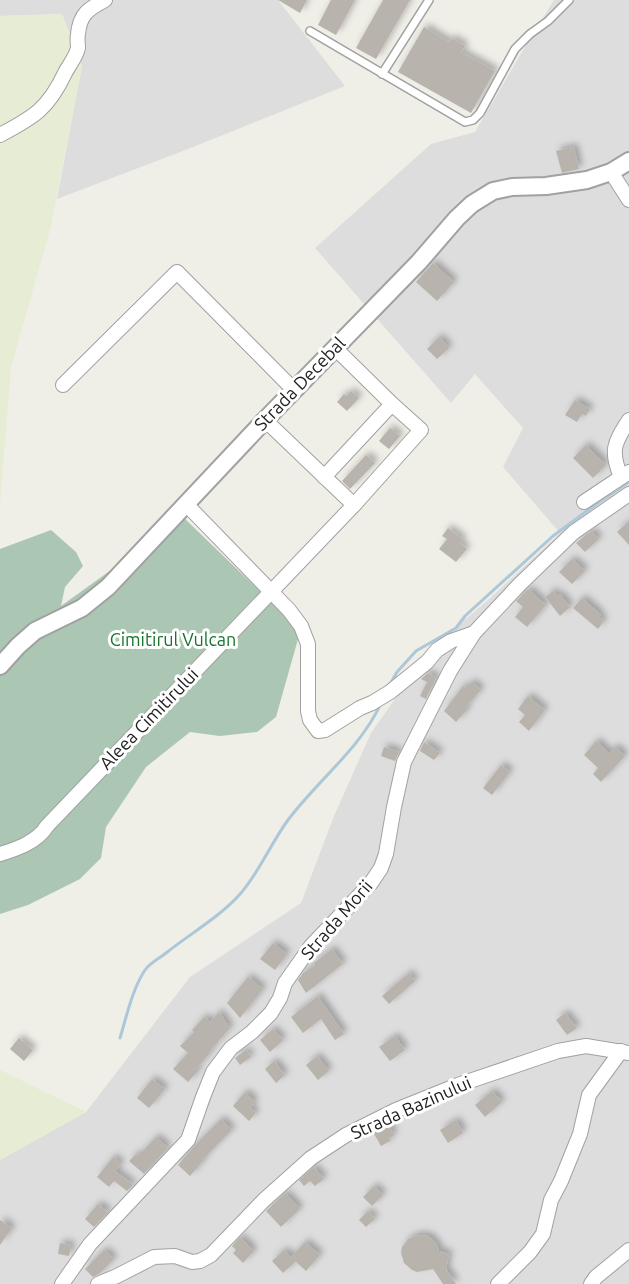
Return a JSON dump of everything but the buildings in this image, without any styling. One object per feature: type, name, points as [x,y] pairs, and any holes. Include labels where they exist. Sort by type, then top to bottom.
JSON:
[{"type":"street","points":[[0,135],[39,112],[51,99],[78,48],[78,33],[84,16],[88,9],[105,0]]},
{"type":"street","name":"Strada Decebal","points":[[0,666],[35,631],[82,608],[108,587],[472,204],[493,191],[512,187],[546,186],[587,180],[611,172],[629,161]]},
{"type":"street","points":[[611,172],[629,200]]},
{"type":"street","points":[[63,386],[177,272],[294,390]]},
{"type":"street","points":[[324,477],[392,404],[335,348]]},
{"type":"street","name":"Aleea Cimitirului","points":[[0,854],[28,843],[42,832],[354,505],[421,430],[392,404]]},
{"type":"street","points":[[265,420],[354,505]]},
{"type":"street","points":[[584,502],[625,474],[616,466],[614,453],[616,442],[629,420]]},
{"type":"street","name":"Strada Morii","points":[[67,1283],[90,1244],[188,1140],[213,1072],[231,1048],[271,1013],[280,998],[285,983],[311,946],[371,883],[381,868],[386,854],[404,762],[450,671],[474,633],[574,532],[629,494]]},
{"type":"street","points":[[186,504],[297,619],[308,644],[308,711],[310,720],[318,731],[325,730],[390,692],[427,662],[437,650],[451,641],[474,633]]},
{"type":"street","name":"Strada Bazinului","points":[[98,1284],[154,1257],[175,1256],[192,1262],[200,1261],[211,1255],[264,1200],[311,1158],[346,1135],[396,1110],[458,1085],[558,1051],[586,1046],[625,1052]]},
{"type":"street","points":[[498,1284],[530,1252],[543,1234],[551,1200],[580,1134],[589,1095],[625,1052]]},
{"type":"street","points":[[591,1284],[596,1277],[629,1250]]},
{"type":"lane","points":[[382,74],[429,0]]},
{"type":"lane","points":[[310,31],[465,122],[473,120],[480,113],[515,49],[569,0]]},
{"type":"shaded area","points":[[0,0],[278,0],[345,86],[57,199],[82,66],[62,14],[0,16]]},
{"type":"shaded area","points":[[554,0],[629,0],[629,1284],[0,1284],[0,1160],[86,1112],[190,977],[301,903],[334,816],[371,733],[429,650],[487,601],[560,533],[503,467],[523,428],[475,374],[451,403],[315,248],[431,144],[475,132]]},
{"type":"green space","points":[[62,14],[82,66],[51,226],[11,367],[0,504],[0,16]]},
{"type":"green space","name":"Cimitirul Vulcan","points":[[173,504],[184,518],[297,627],[298,639],[276,717],[257,732],[220,736],[190,732],[146,767],[106,827],[101,858],[80,879],[28,905],[0,914],[0,549],[51,530],[76,552],[83,566],[65,587],[61,606],[111,570]]},
{"type":"green space","points":[[0,1070],[86,1112],[0,1160]]},
{"type":"waterway","points":[[389,686],[397,672],[416,651],[456,628],[465,616],[553,536],[629,482]]},
{"type":"waterway","points":[[120,1038],[133,994],[145,970],[215,917],[241,893],[288,820],[362,735],[381,703]]}]
